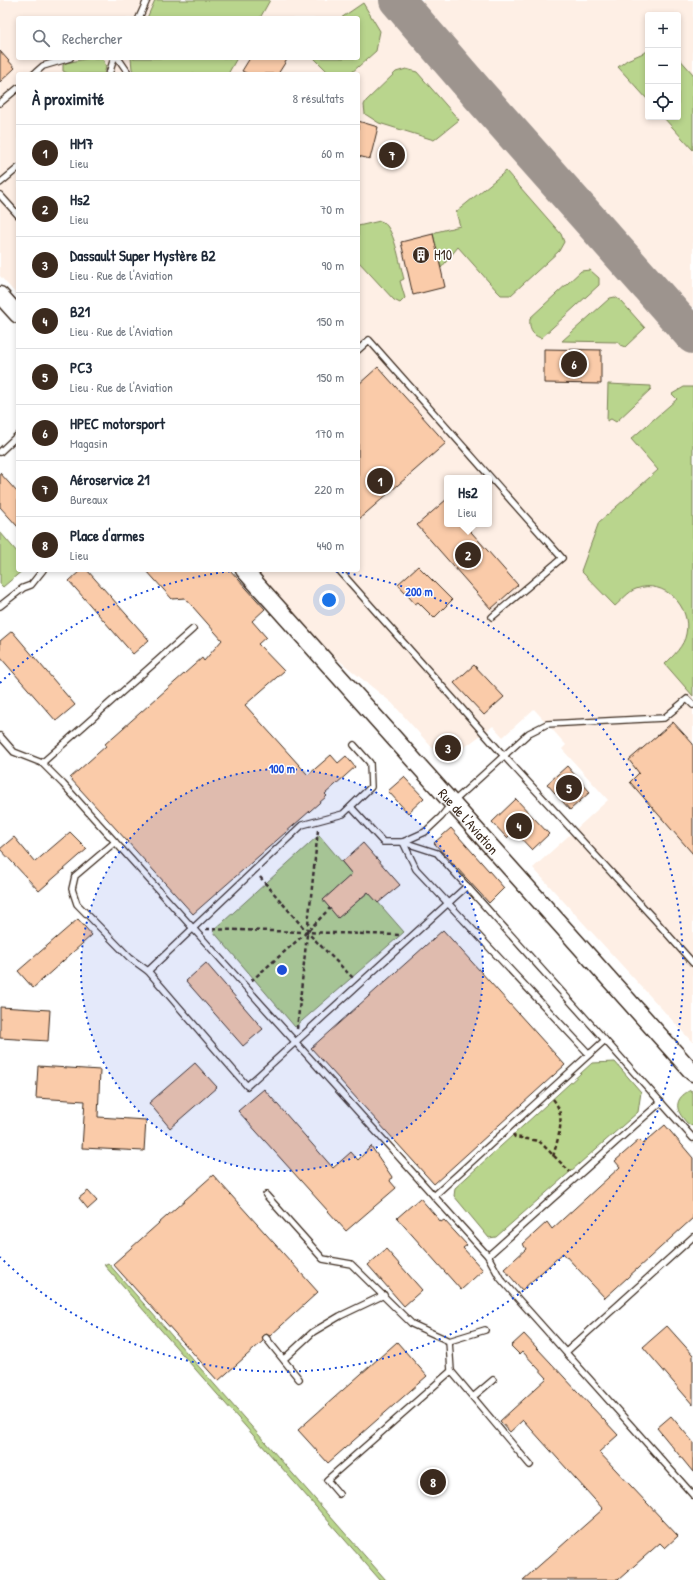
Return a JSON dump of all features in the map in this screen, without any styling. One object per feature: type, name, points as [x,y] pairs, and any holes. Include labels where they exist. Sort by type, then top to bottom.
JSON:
[{"type":"street","points":[[0,295],[16,314]]},
{"type":"street","name":"Rue de l'Aviation","points":[[246,572],[693,1073]]},
{"type":"lane","points":[[140,16],[147,0]]},
{"type":"lane","points":[[36,72],[43,66],[63,60]]},
{"type":"lane","points":[[110,72],[113,60]]},
{"type":"lane","points":[[119,60],[128,72]]},
{"type":"lane","points":[[0,104],[16,90]]},
{"type":"lane","points":[[0,183],[16,170]]},
{"type":"lane","points":[[0,195],[16,213]]},
{"type":"lane","points":[[360,348],[369,340],[489,475]]},
{"type":"lane","points":[[0,452],[16,437]]},
{"type":"lane","points":[[492,479],[562,558],[492,617]]},
{"type":"lane","points":[[0,606],[23,588],[32,585],[42,572]]},
{"type":"lane","points":[[341,572],[504,756],[693,963]]},
{"type":"lane","points":[[42,763],[193,629]]},
{"type":"lane","points":[[403,842],[425,832],[441,817],[452,803],[529,733],[547,724],[664,718],[687,699],[693,705]]},
{"type":"lane","points":[[0,736],[14,752],[42,763],[63,784],[488,1256],[500,1278],[693,1495]]},
{"type":"lane","points":[[148,971],[302,825],[342,814],[371,787],[370,763],[354,745]]},
{"type":"lane","points":[[351,807],[383,842],[403,842],[437,853],[693,1138]]},
{"type":"lane","points":[[115,842],[76,876],[72,889],[77,904],[130,958],[148,971],[247,1086],[467,886]]},
{"type":"lane","points":[[403,842],[416,869],[449,902],[589,1054]]},
{"type":"lane","points":[[434,1196],[605,1040]]},
{"type":"lane","points":[[488,1256],[661,1102]]},
{"type":"lane","points":[[266,1196],[323,1258],[351,1264],[412,1324],[449,1341],[484,1330]]},
{"type":"lane","points":[[566,1352],[693,1237]]},
{"type":"lane","points":[[284,1358],[314,1332],[346,1312],[384,1295]]},
{"type":"lane","points":[[266,1338],[300,1379]]},
{"type":"lane","points":[[449,1341],[451,1371],[530,1465]]},
{"type":"lane","points":[[339,1494],[328,1480],[451,1371]]},
{"type":"lane","points":[[473,1397],[493,1380]]},
{"type":"path","points":[[295,1042],[319,820]]},
{"type":"path","points":[[254,871],[307,932],[359,984]]},
{"type":"path","points":[[245,986],[307,932],[330,908]]},
{"type":"path","points":[[193,929],[412,935]]},
{"type":"path","points":[[547,1092],[557,1105],[560,1113],[561,1126],[553,1157]]},
{"type":"path","points":[[508,1128],[515,1137],[539,1141],[575,1178]]},
{"type":"shaded area","points":[[0,0],[693,0],[693,1043],[533,868],[608,800],[562,749],[566,745],[534,709],[503,737],[493,726],[445,762],[392,703],[331,654],[258,572],[360,572],[360,72],[16,72],[16,294],[0,276]]},
{"type":"green space","points":[[155,0],[270,0],[261,16],[148,16]]},
{"type":"green space","points":[[363,3],[380,31],[376,51],[352,72],[328,72],[316,60],[360,60],[360,16],[344,16]]},
{"type":"green space","points":[[645,52],[645,97],[618,67],[627,60]]},
{"type":"green space","points":[[80,60],[103,60],[106,67],[105,72],[65,72],[63,71],[63,65]]},
{"type":"green space","points":[[131,60],[236,60],[229,72],[134,72],[132,69]]},
{"type":"green space","points":[[681,60],[693,74],[693,150],[666,120],[681,120]]},
{"type":"green space","points":[[406,69],[417,72],[459,120],[434,140],[379,123],[365,114],[364,105],[366,101],[396,72]]},
{"type":"green space","points":[[506,171],[561,234],[564,242],[559,251],[511,295],[501,295],[458,247],[441,268],[433,234],[460,226],[456,212]]},
{"type":"green space","points":[[380,221],[389,229],[393,237],[404,279],[400,281],[405,298],[400,303],[394,300],[360,263],[360,226]]},
{"type":"green space","points":[[590,270],[599,278],[599,285],[541,338],[535,335],[530,328],[530,318],[581,271]]},
{"type":"green space","points":[[615,297],[621,301],[645,328],[625,347],[620,345],[618,342],[562,341],[610,298]]},
{"type":"green space","points":[[608,384],[651,386],[651,389],[616,422],[611,419],[607,421]]},
{"type":"green space","points":[[684,387],[693,387],[693,696],[665,664],[681,647],[686,634],[687,624],[685,614],[674,597],[666,591],[646,587],[633,590],[615,606],[581,571],[599,522],[658,470],[631,439],[677,399],[672,394]]},
{"type":"green space","points":[[0,532],[16,551],[16,572],[21,572],[3,587],[0,584]]},
{"type":"green space","points":[[319,835],[352,874],[323,900],[338,917],[369,892],[404,932],[295,1027],[213,931]]},
{"type":"green space","points":[[615,1062],[641,1092],[638,1112],[496,1237],[489,1238],[454,1196],[455,1188],[592,1063]]},
{"type":"green space","points":[[691,1090],[693,1093],[693,1126],[686,1122],[678,1109],[678,1102],[680,1098]]},
{"type":"green space","points":[[108,1263],[386,1580],[380,1580],[104,1265]]},
{"type":"building","points":[[0,51],[15,68],[0,82]]},
{"type":"building","points":[[249,60],[287,60],[279,72],[242,71]]},
{"type":"building","points":[[360,122],[378,127],[370,159],[360,156]]},
{"type":"building","name":"H10","points":[[433,234],[445,287],[413,295],[401,242]]},
{"type":"building","points":[[544,349],[601,350],[601,384],[544,383]]},
{"type":"building","points":[[378,367],[446,443],[360,518],[360,383]]},
{"type":"building","points":[[0,473],[16,491],[16,525],[0,507]]},
{"type":"building","points":[[444,502],[444,527],[467,527],[518,585],[491,609],[417,525]]},
{"type":"building","points":[[418,566],[452,600],[434,618],[418,602],[415,604],[398,584]]},
{"type":"building","points":[[79,572],[89,572],[149,640],[133,654],[69,581]]},
{"type":"building","points":[[148,572],[232,572],[265,609],[252,621],[266,637],[258,644],[284,671],[245,705],[308,775],[331,755],[338,763],[346,756],[355,767],[325,794],[327,796],[193,914],[70,778],[106,746],[105,744],[202,658],[204,661],[222,640],[185,598],[172,599]]},
{"type":"building","points":[[12,631],[75,705],[56,721],[0,657],[0,641]]},
{"type":"building","points":[[474,665],[504,697],[484,715],[454,683]]},
{"type":"building","points":[[673,722],[693,744],[693,854],[630,782],[639,773],[629,760]]},
{"type":"building","points":[[567,766],[590,792],[570,810],[547,784]]},
{"type":"building","points":[[404,777],[424,798],[408,813],[388,791]]},
{"type":"building","points":[[516,799],[549,834],[532,850],[514,831],[507,838],[492,822]]},
{"type":"building","points":[[451,828],[504,888],[489,903],[434,843]]},
{"type":"building","points":[[70,832],[87,849],[39,891],[0,849],[14,837],[35,862]]},
{"type":"building","points":[[363,843],[400,885],[378,903],[368,892],[338,918],[323,900],[352,874],[342,862]]},
{"type":"building","points":[[78,919],[92,935],[33,988],[18,971]]},
{"type":"building","points":[[443,930],[565,1065],[434,1184],[311,1048]]},
{"type":"building","points":[[206,963],[263,1029],[243,1046],[186,981]]},
{"type":"building","points":[[0,1007],[50,1010],[48,1041],[0,1038]]},
{"type":"building","points":[[195,1063],[217,1087],[170,1128],[149,1103]]},
{"type":"building","points":[[38,1066],[100,1070],[98,1117],[146,1120],[144,1151],[82,1148],[85,1101],[36,1098]]},
{"type":"building","points":[[264,1089],[333,1168],[351,1152],[358,1160],[371,1146],[392,1177],[390,1181],[396,1188],[346,1231],[238,1111]]},
{"type":"building","points":[[665,1125],[693,1158],[693,1218],[605,1298],[563,1253],[522,1290],[504,1269],[526,1249],[523,1244],[547,1222],[552,1229],[620,1167],[615,1161],[639,1140],[643,1144]]},
{"type":"building","points":[[213,1175],[318,1292],[270,1336],[266,1334],[263,1335],[263,1341],[218,1381],[113,1264]]},
{"type":"building","points":[[88,1191],[97,1201],[88,1209],[79,1198]]},
{"type":"building","points":[[420,1198],[441,1222],[444,1220],[467,1245],[463,1248],[483,1270],[461,1290],[397,1218]]},
{"type":"building","points":[[386,1249],[422,1290],[404,1306],[368,1265]]},
{"type":"building","points":[[667,1326],[693,1355],[693,1405],[643,1347]]},
{"type":"building","points":[[524,1334],[618,1435],[599,1452],[678,1536],[665,1548],[660,1543],[618,1580],[523,1580],[603,1509],[523,1420],[510,1432],[500,1421],[547,1378],[522,1351],[519,1354],[511,1346]]},
{"type":"building","points":[[397,1342],[427,1376],[328,1463],[298,1430]]},
{"type":"building","points":[[671,1416],[693,1442],[693,1472],[657,1428]]},
{"type":"taxiway","points":[[397,0],[479,95],[693,336]]},
{"type":"place","name":"Aéroservice 21","points":[[392,155]]},
{"type":"place","name":"H10","points":[[421,255]]},
{"type":"place","name":"HPEC motorsport","points":[[574,364]]},
{"type":"place","name":"HM7","points":[[380,481]]},
{"type":"place","name":"Hs2","points":[[468,555]]},
{"type":"place","name":"Dassault Super Mystère B2","points":[[448,748]]},
{"type":"place","name":"PC3","points":[[569,788]]},
{"type":"place","name":"B21","points":[[519,826]]},
{"type":"place","name":"Place d'armes","points":[[433,1482]]}]
